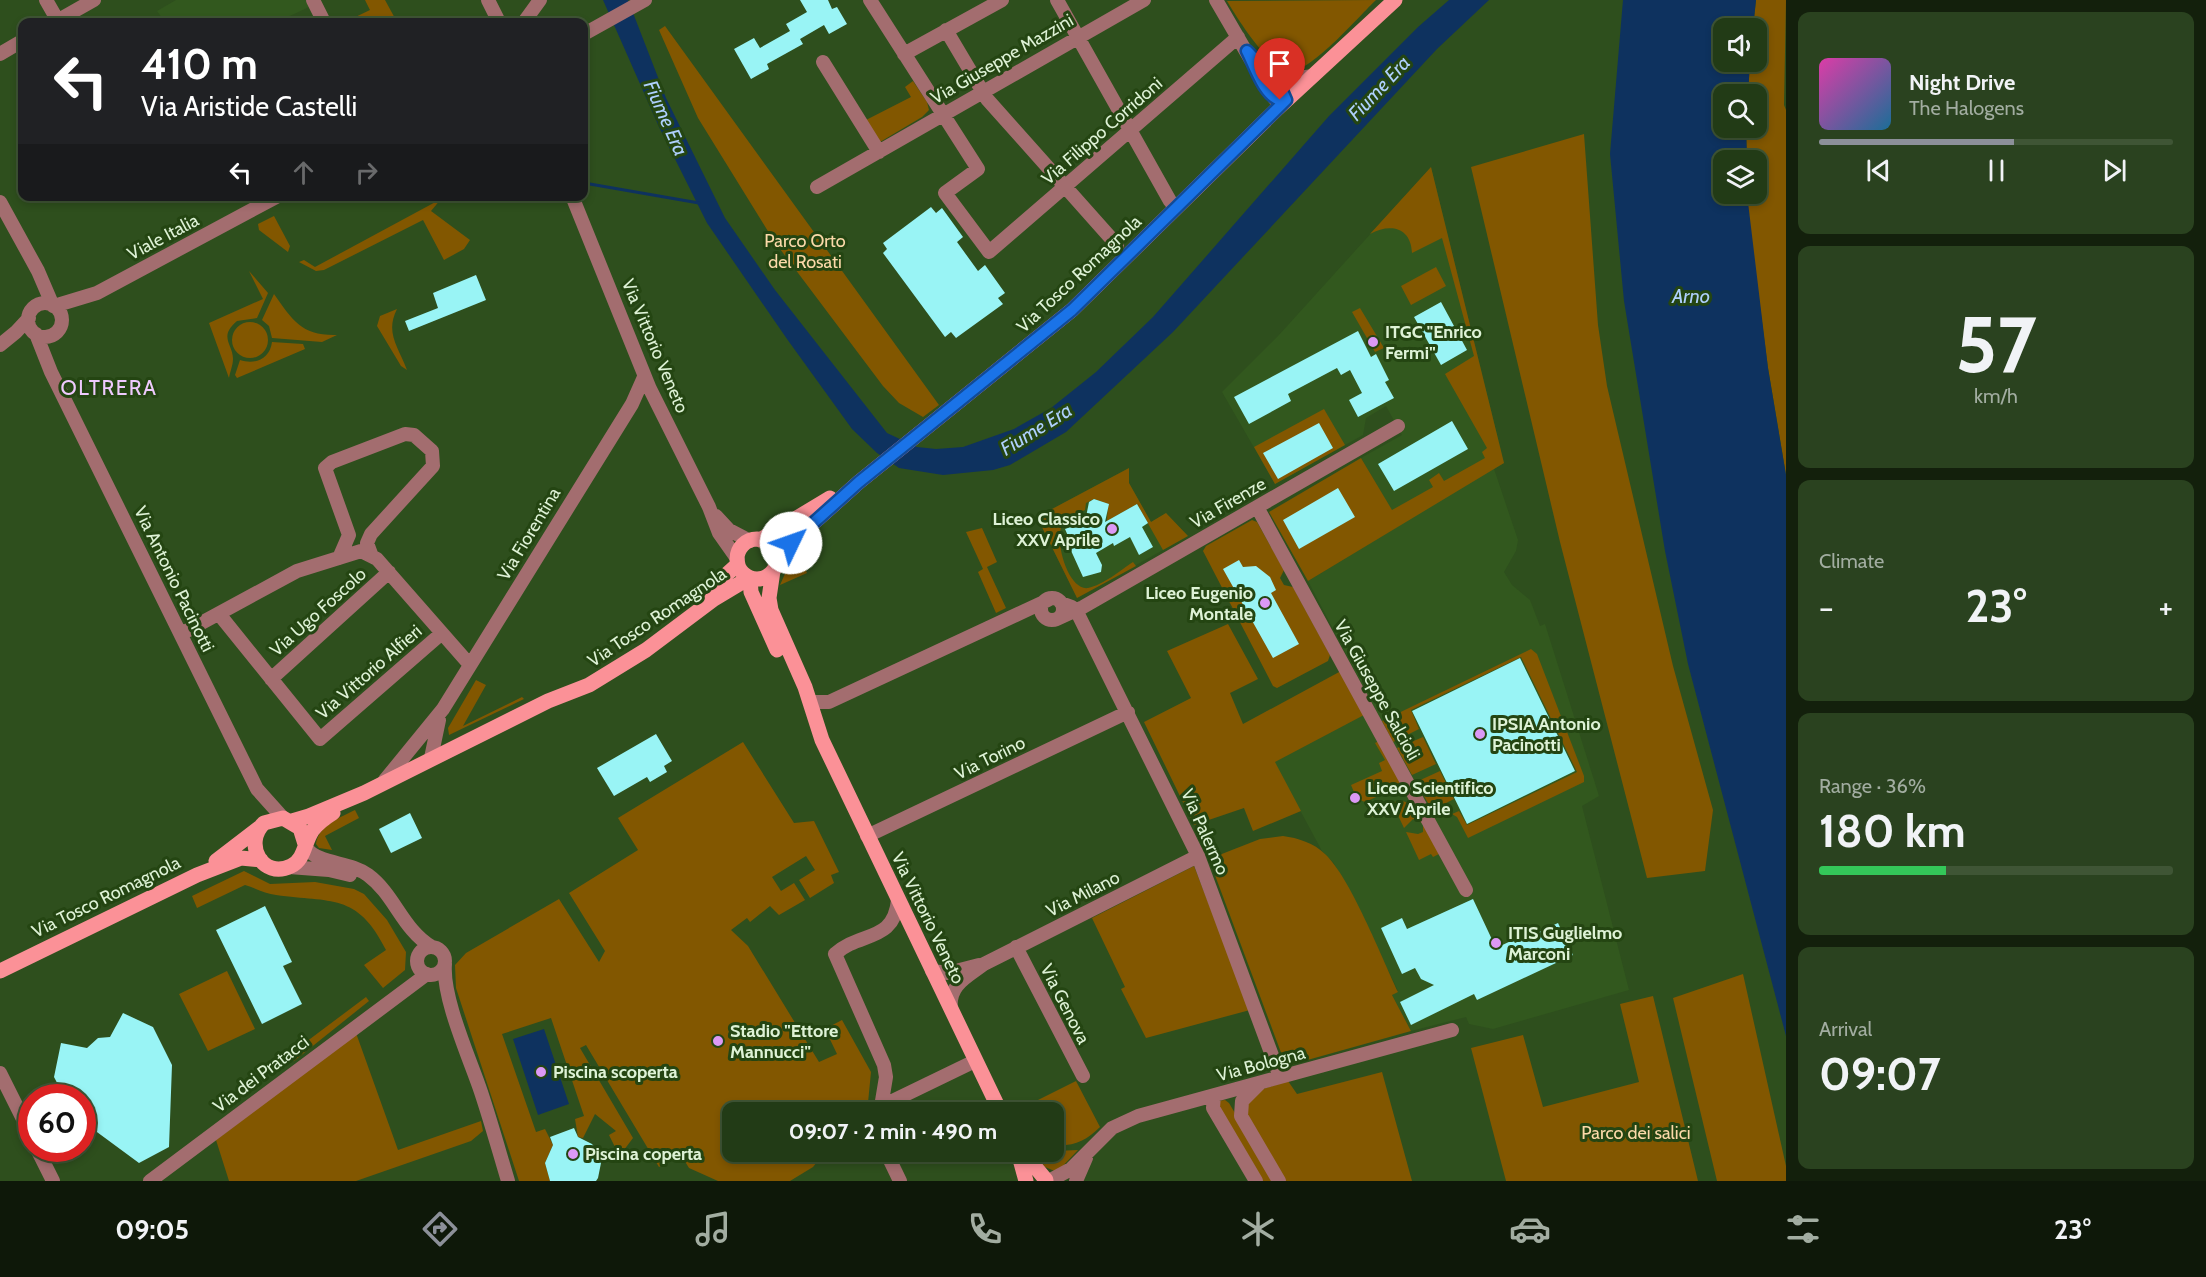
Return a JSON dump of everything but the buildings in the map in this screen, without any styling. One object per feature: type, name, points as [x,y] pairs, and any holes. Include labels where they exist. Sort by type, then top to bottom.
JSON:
[{"type":"main road","name":"Via Tosco Romagnola","points":[[775,567],[791,543],[859,482],[1072,310],[1262,123],[1395,0]]},
{"type":"main road","points":[[755,541],[775,549],[775,567],[762,578],[750,578],[738,562],[742,548],[859,482]]},
{"type":"main road","name":"Via Tosco Romagnola","points":[[551,700],[565,688],[655,632],[720,583],[738,562]]},
{"type":"main road","name":"Via Vittorio Veneto","points":[[775,567],[770,594],[771,610],[810,702],[822,740]]},
{"type":"main road","name":"Via Tosco Romagnola","points":[[287,819],[309,816],[364,793],[551,700],[589,685],[621,666],[714,599],[750,578]]},
{"type":"main road","name":"Via Vittorio Veneto","points":[[750,578],[750,589],[808,718],[822,740],[996,1102]]},
{"type":"main road","name":"Via Tosco Romagnola","points":[[305,846],[320,822],[364,793]]},
{"type":"main road","points":[[271,819],[287,819],[302,831],[305,846],[301,858],[289,867],[276,868],[261,860],[254,845],[260,827],[271,819]]},
{"type":"main road","name":"Via Tosco Romagnola","points":[[197,875],[244,842],[260,827]]},
{"type":"main road","name":"Via Tosco Romagnola","points":[[0,971],[197,875],[241,858],[261,860]]},
{"type":"main road","points":[[1021,1162],[1026,1181]]},
{"type":"main road","points":[[1031,1162],[1045,1181]]},
{"type":"street","points":[[46,0],[54,18]]},
{"type":"street","points":[[63,18],[94,0]]},
{"type":"street","points":[[314,0],[322,18]]},
{"type":"street","points":[[488,0],[497,18]]},
{"type":"street","points":[[527,18],[540,0]]},
{"type":"street","points":[[588,32],[645,0]]},
{"type":"street","points":[[870,0],[942,114]]},
{"type":"street","points":[[904,54],[1002,0]]},
{"type":"street","points":[[1057,0],[1170,201]]},
{"type":"street","name":"Via Giuseppe Mazzini","points":[[818,187],[1144,0]]},
{"type":"street","points":[[1216,0],[1247,51],[1265,75],[1275,99],[1286,100]]},
{"type":"street","points":[[946,30],[982,91],[1117,245]]},
{"type":"street","name":"Via Filippo Corridoni","points":[[942,114],[978,169],[945,193],[989,252],[1238,37]]},
{"type":"street","points":[[0,54],[18,43]]},
{"type":"street","points":[[823,62],[879,152]]},
{"type":"street","points":[[1265,75],[1292,80],[1313,76]]},
{"type":"street","points":[[1262,123],[1269,105],[1265,75]]},
{"type":"street","name":"Viale Italia","points":[[56,310],[97,293],[269,201]]},
{"type":"street","name":"Via Vittorio Veneto","points":[[574,201],[644,377],[709,507],[719,533],[738,562]]},
{"type":"street","points":[[0,202],[38,271],[56,310],[61,326],[55,334],[46,337],[35,334],[30,327],[30,314],[38,271]]},
{"type":"street","points":[[2,344],[42,304],[56,310]]},
{"type":"street","points":[[2,344],[35,334]]},
{"type":"street","name":"Via Antonio Pacinotti","points":[[35,334],[257,789],[263,817],[260,827]]},
{"type":"street","name":"Via Antonio Pacinotti","points":[[55,334],[52,357],[58,384]]},
{"type":"street","name":"Via Fiorentina","points":[[381,785],[443,709],[632,404],[644,377]]},
{"type":"street","name":"Via Firenze","points":[[1054,601],[1063,610],[1057,619],[1398,426]]},
{"type":"street","points":[[405,434],[414,435],[432,451],[433,466],[369,537],[359,541],[349,535],[326,475],[327,466],[405,434]]},
{"type":"street","name":"Via Vittorio Veneto","points":[[709,507],[729,530],[755,541]]},
{"type":"street","name":"Via Giuseppe Salcioli","points":[[1257,507],[1466,891]]},
{"type":"street","points":[[339,558],[349,535]]},
{"type":"street","points":[[369,537],[367,545],[370,554]]},
{"type":"street","points":[[180,634],[297,571],[361,551],[370,554],[389,572],[470,665]]},
{"type":"street","name":"Via Ugo Foscolo","points":[[271,679],[389,572]]},
{"type":"street","points":[[810,702],[829,702],[1054,601],[1076,610]]},
{"type":"street","name":"Via Palermo","points":[[1076,610],[1198,856],[1281,1077]]},
{"type":"street","points":[[219,614],[271,679]]},
{"type":"street","name":"Via Vittorio Alfieri","points":[[271,679],[320,739],[442,633]]},
{"type":"street","name":"Via Fiorentina","points":[[425,761],[443,709]]},
{"type":"street","name":"Via Torino","points":[[867,836],[1128,712]]},
{"type":"street","points":[[437,726],[445,742],[464,742]]},
{"type":"street","points":[[423,736],[425,761]]},
{"type":"street","name":"Via Antonio Pacinotti","points":[[257,789],[287,819]]},
{"type":"street","points":[[305,846],[317,857],[361,871],[377,885],[407,926],[442,952],[445,964],[444,979],[491,1120],[507,1181]]},
{"type":"street","name":"Via Milano","points":[[952,1011],[951,997],[954,988],[984,964],[1198,856]]},
{"type":"street","points":[[289,867],[343,873],[377,885]]},
{"type":"street","points":[[881,1102],[885,1068],[836,958],[837,952],[888,927],[896,915],[898,900]]},
{"type":"street","points":[[407,926],[423,968],[440,984],[453,1009]]},
{"type":"street","points":[[423,968],[423,949],[432,946]]},
{"type":"street","name":"Via Genova","points":[[1016,947],[1083,1076]]},
{"type":"street","points":[[423,968],[437,973],[445,964]]},
{"type":"street","name":"Via Milano","points":[[932,971],[948,973],[984,964]]},
{"type":"street","name":"Via dei Pratacci","points":[[150,1181],[394,997],[423,968]]},
{"type":"street","name":"Via Bologna","points":[[1045,1181],[1068,1172],[1106,1133],[1122,1122],[1452,1030]]},
{"type":"street","points":[[894,1102],[975,1061]]},
{"type":"street","points":[[0,1073],[18,1109]]},
{"type":"street","points":[[1244,1122],[1240,1111],[1242,1101],[1262,1082]]},
{"type":"street","points":[[1256,1181],[1212,1106],[1217,1094],[1233,1102],[1279,1181]]},
{"type":"street","points":[[1185,1103],[1202,1107],[1218,1119]]},
{"type":"street","name":"Via Bologna","points":[[1076,1181],[1090,1150]]},
{"type":"street","points":[[44,1162],[53,1181]]},
{"type":"street","points":[[890,1162],[896,1177]]},
{"type":"shaded area","points":[[176,0],[306,0],[309,7],[286,18],[162,18],[157,11]]},
{"type":"shaded area","points":[[1431,167],[1504,463],[1494,469],[1518,540],[1516,551],[1504,572],[1512,585],[1530,600],[1540,626],[1545,624],[1599,796],[1582,806],[1629,990],[1493,1029],[1469,1024],[1466,1017],[1411,1031],[1392,995],[1398,991],[1352,895],[1333,862],[1322,851],[1274,762],[1375,709],[1308,581],[1400,525],[1361,458],[1402,435],[1386,406],[1366,418],[1363,435],[1275,484],[1222,392],[1279,335]]},
{"type":"shaded area","name":"Liceo Classico XXV Aprile","points":[[1129,468],[1129,483],[1151,522],[1166,513],[1188,536],[1077,598],[1037,517]]},
{"type":"green space","points":[[365,0],[385,0],[395,18],[353,18],[370,10]]},
{"type":"green space","points":[[1376,0],[1323,52],[1300,69],[1291,71],[1283,69],[1264,53],[1246,31],[1227,1]]},
{"type":"green space","points":[[1756,0],[1786,0],[1784,105],[1786,110],[1786,475],[1768,368],[1747,206],[1747,204],[1767,204],[1767,150],[1747,150],[1746,138],[1767,138],[1767,84],[1749,84],[1749,72],[1767,72],[1767,18],[1754,18]]},
{"type":"green space","name":"Parco Orto del Rosati","points":[[665,26],[939,405],[923,417],[899,403],[883,386],[774,241],[698,118],[659,30]]},
{"type":"green space","points":[[913,81],[927,102],[929,110],[922,117],[880,142],[866,120],[911,97],[905,87]]},
{"type":"green space","points":[[1584,134],[1598,325],[1607,386],[1673,666],[1713,810],[1705,871],[1647,878],[1560,542],[1471,167]]},
{"type":"green space","points":[[1431,167],[1504,463],[1308,581],[1269,512],[1361,458],[1392,510],[1433,487],[1429,480],[1439,473],[1444,481],[1485,458],[1482,452],[1487,448],[1445,374],[1474,356],[1442,238],[1412,253],[1408,238],[1398,230],[1385,229],[1370,234]]},
{"type":"green space","points":[[437,201],[439,201],[431,211],[470,240],[464,249],[444,260],[423,220],[324,270],[316,271],[299,262],[304,260],[315,267]]},
{"type":"green space","points":[[274,216],[290,246],[288,252],[259,230],[258,224]]},
{"type":"green space","points":[[1436,267],[1446,286],[1411,305],[1401,286]]},
{"type":"green space","points":[[249,271],[268,293],[257,318],[237,321],[228,332],[233,359],[229,378],[209,323],[263,299]]},
{"type":"green space","points":[[274,294],[293,319],[307,330],[325,335],[337,335],[322,342],[272,338],[269,326],[262,320]]},
{"type":"green space","points":[[1360,308],[1384,348],[1375,352],[1352,312]]},
{"type":"green space","points":[[397,309],[392,325],[394,340],[407,370],[401,366],[377,326],[380,316]]},
{"type":"green space","points":[[250,322],[263,327],[268,340],[263,353],[250,358],[237,353],[232,340],[237,327]]},
{"type":"green space","points":[[272,342],[303,344],[305,349],[237,378],[235,375],[240,360],[251,362],[261,359],[268,353]]},
{"type":"green space","points":[[1324,409],[1345,445],[1275,484],[1254,447]]},
{"type":"green space","points":[[1129,468],[1129,483],[1151,522],[1166,513],[1188,536],[1163,550],[1137,504],[1107,521],[1108,504],[1094,499],[1086,503],[1085,510],[1066,520],[1060,533],[1061,553],[1074,582],[1081,587],[1088,588],[1106,581],[1133,562],[1136,566],[1077,598],[1037,517]]},
{"type":"green space","name":"Liceo Eugenio Montale","points":[[1252,520],[1257,522],[1284,570],[1280,578],[1284,585],[1293,587],[1330,655],[1328,661],[1277,688],[1273,686],[1203,551],[1206,546]]},
{"type":"green space","points":[[982,528],[997,562],[987,567],[1006,608],[996,613],[978,572],[983,569],[966,532]]},
{"type":"green space","points":[[796,549],[807,573],[780,585]]},
{"type":"green space","points":[[1228,624],[1258,679],[1230,693],[1243,724],[1341,671],[1364,715],[1275,762],[1301,811],[1253,831],[1244,808],[1194,825],[1144,722],[1191,698],[1167,651]]},
{"type":"green space","points":[[1531,649],[1537,654],[1584,776],[1584,782],[1468,838],[1457,817],[1452,814],[1459,811],[1467,825],[1577,772],[1521,657],[1411,710],[1419,729],[1393,742],[1382,721]]},
{"type":"green space","points":[[476,680],[486,685],[463,726],[522,697],[524,699],[449,735],[448,728]]},
{"type":"green space","points":[[1423,737],[1436,764],[1412,775],[1397,748]]},
{"type":"green space","points":[[1379,741],[1403,785],[1365,802],[1357,799],[1351,785],[1382,771],[1379,763],[1385,760],[1375,743]]},
{"type":"green space","points":[[743,742],[794,823],[814,821],[839,872],[831,875],[834,883],[810,898],[799,880],[815,870],[806,856],[772,877],[781,891],[794,883],[805,900],[779,915],[770,906],[750,922],[747,918],[731,930],[748,946],[819,1062],[837,1054],[825,1029],[842,1020],[871,1072],[868,1102],[722,1102],[722,1162],[817,1162],[790,1181],[718,1181],[689,1168],[681,1155],[659,1167],[586,1045],[580,1048],[633,1138],[621,1154],[605,1159],[604,1153],[616,1149],[609,1135],[616,1131],[595,1114],[583,1138],[578,1137],[575,1119],[584,1116],[551,1018],[502,1034],[536,1132],[545,1129],[553,1145],[545,1163],[550,1181],[519,1181],[456,988],[455,965],[466,953],[559,899],[599,962],[605,951],[569,893],[638,850],[618,818]]},
{"type":"green space","points":[[1440,771],[1454,799],[1432,810],[1416,782]]},
{"type":"green space","points":[[1400,800],[1414,805],[1441,853],[1433,857],[1431,854],[1419,860],[1406,832],[1418,834],[1423,832],[1423,823],[1413,819],[1404,828],[1394,807],[1369,818],[1366,814]]},
{"type":"green space","points":[[355,810],[359,818],[325,836],[332,850],[319,848],[316,844],[321,832],[337,819]]},
{"type":"green space","points":[[1283,836],[1316,847],[1335,865],[1345,880],[1398,992],[1392,995],[1411,1031],[1286,1066],[1209,859],[1260,839]]},
{"type":"green space","points":[[1194,866],[1250,1010],[1146,1038],[1121,989],[1125,987],[1092,918]]},
{"type":"green space","points":[[244,871],[270,884],[315,882],[354,889],[364,894],[387,920],[406,952],[405,970],[383,988],[364,965],[386,950],[364,918],[353,909],[341,904],[272,894],[245,885],[197,908],[192,896]]},
{"type":"green space","points":[[227,971],[255,1029],[208,1051],[179,994]]},
{"type":"green space","points":[[1743,974],[1786,1166],[1786,1181],[1717,1181],[1673,998]]},
{"type":"green space","name":"Parco dei salici","points":[[1653,996],[1698,1181],[1506,1181],[1471,1048],[1523,1035],[1543,1107],[1639,1082],[1620,1004]]},
{"type":"green space","points":[[366,997],[369,1001],[294,1061],[290,1054]]},
{"type":"green space","points":[[356,1033],[398,1150],[481,1121],[483,1131],[471,1141],[356,1181],[229,1181],[216,1140]]},
{"type":"green space","points":[[1382,1072],[1412,1181],[1284,1181],[1246,1117],[1245,1105],[1263,1089],[1288,1081],[1297,1094]]},
{"type":"green space","points":[[1076,1081],[1100,1127],[1079,1142],[1064,1145],[1064,1102],[1034,1102]]},
{"type":"green space","points":[[1225,1100],[1229,1103],[1275,1181],[1263,1181],[1220,1111],[1218,1101]]},
{"type":"green space","points":[[1078,1150],[1057,1172],[1045,1167],[1041,1162],[1064,1162],[1064,1151]]},
{"type":"water","name":"Fiume Era","points":[[603,0],[628,0],[666,98],[725,218],[775,290],[887,433],[917,447],[936,449],[963,447],[1014,429],[1051,408],[1096,372],[1153,317],[1329,116],[1418,27],[1449,0],[1489,0],[1437,49],[1173,332],[1066,432],[1010,465],[993,470],[943,475],[899,468],[877,453],[852,429],[787,339],[707,223],[659,127]]},
{"type":"water","name":"Arno","points":[[1623,0],[1756,0],[1754,18],[1713,18],[1713,72],[1749,72],[1749,84],[1713,84],[1713,138],[1746,138],[1747,150],[1713,150],[1713,204],[1748,204],[1768,368],[1786,475],[1786,1036],[1688,664],[1665,551],[1624,301],[1610,154]]},
{"type":"water","name":"Piscina scoperta","points":[[544,1029],[569,1104],[538,1115],[513,1039]]},
{"type":"waterway","points":[[588,184],[699,203]]},
{"type":"place","name":"ITGC \"Enrico Fermi\"","points":[[1373,342]]},
{"type":"place","name":"Liceo Classico XXV Aprile","points":[[1112,529]]},
{"type":"place","name":"Liceo Eugenio Montale","points":[[1265,603]]},
{"type":"place","name":"IPSIA Antonio Pacinotti","points":[[1480,734]]},
{"type":"place","name":"Liceo Scientifico XXV Aprile","points":[[1355,798]]},
{"type":"place","name":"ITIS Guglielmo Marconi","points":[[1496,943]]},
{"type":"place","name":"Stadio \"Ettore Mannucci\"","points":[[718,1041]]},
{"type":"place","name":"Piscina scoperta","points":[[541,1072]]},
{"type":"place","name":"Piscina coperta","points":[[573,1154]]},
{"type":"district","name":"OLTRERA","points":[[109,387]]},
{"type":"route","points":[[791,543],[859,482],[1072,310],[1286,100],[1283,89],[1267,69],[1247,51],[1269,91],[1275,99],[1280,100]]}]
